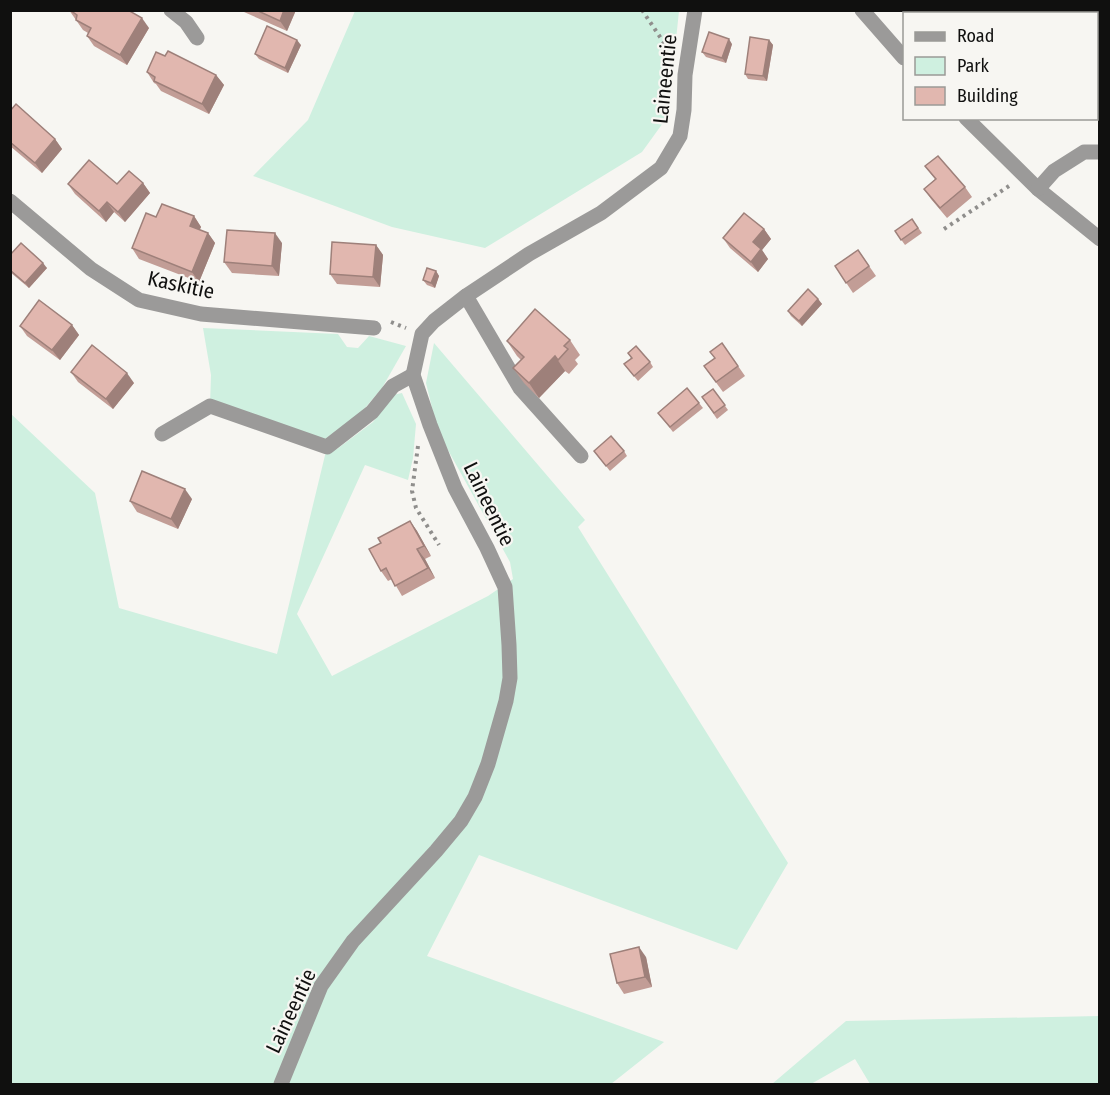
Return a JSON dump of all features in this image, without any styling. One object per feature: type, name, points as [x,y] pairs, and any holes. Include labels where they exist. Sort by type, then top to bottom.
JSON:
[{"type":"street","points":[[171,10],[186,22],[197,38]]},
{"type":"street","name":"Laineentie","points":[[281,1084],[321,986],[353,941],[461,821],[475,797],[488,764],[506,700],[510,678],[504,587],[487,548],[455,488],[413,375],[422,334],[434,321],[466,296],[529,254],[601,213],[661,168],[680,136],[695,10]]},
{"type":"street","points":[[862,10],[903,57]]},
{"type":"street","points":[[968,120],[1038,189],[1100,239]]},
{"type":"street","points":[[1038,189],[1054,171],[1084,152],[1100,152]]},
{"type":"street","name":"Kaskitie","points":[[10,201],[91,269],[139,300],[201,314],[374,328]]},
{"type":"street","points":[[466,296],[520,388],[581,456]]},
{"type":"street","points":[[162,434],[210,406],[327,447],[372,412],[393,386],[413,375]]},
{"type":"path","points":[[642,10],[686,75]]},
{"type":"path","points":[[944,229],[1025,176]]},
{"type":"path","points":[[430,425],[420,438],[412,491],[416,508],[439,544]]},
{"type":"green space","points":[[355,11],[679,11],[668,116],[642,152],[485,248],[392,227],[253,176],[308,120]]},
{"type":"green space","points":[[203,328],[338,334],[347,347],[358,348],[369,336],[406,346],[382,388],[360,414],[318,444],[210,406],[211,375]]},
{"type":"green space","points":[[434,343],[585,520],[578,527],[788,863],[737,950],[479,855],[427,956],[664,1042],[611,1084],[11,1084],[10,413],[95,493],[119,608],[277,654],[327,447],[337,449],[373,422],[393,395],[402,393],[416,424],[413,458],[408,480],[365,465],[297,614],[332,676],[488,596],[513,579],[510,562],[438,432],[426,383]]},
{"type":"green space","points":[[1099,1016],[1099,1084],[870,1084],[855,1059],[811,1084],[772,1084],[846,1021]]},
{"type":"building","points":[[70,10],[128,10],[142,18],[120,55],[87,36],[91,28],[76,20],[77,15]]},
{"type":"building","points":[[256,10],[284,10],[280,21]]},
{"type":"building","points":[[267,26],[297,40],[285,68],[255,54]]},
{"type":"building","points":[[709,32],[729,39],[722,58],[702,52]]},
{"type":"building","points":[[750,37],[769,40],[763,76],[745,74]]},
{"type":"building","points":[[168,51],[216,75],[202,104],[154,81],[155,77],[147,72],[156,52],[165,56]]},
{"type":"building","points":[[16,104],[55,139],[35,163],[10,142],[10,111]]},
{"type":"building","points":[[938,156],[965,187],[940,208],[924,189],[936,179],[925,166]]},
{"type":"building","points":[[89,160],[117,184],[129,171],[143,183],[118,212],[107,202],[99,211],[68,184]]},
{"type":"building","points":[[162,204],[194,216],[190,226],[208,233],[192,272],[132,248],[146,213],[156,217]]},
{"type":"building","points":[[744,213],[764,229],[753,242],[761,249],[751,262],[723,238]]},
{"type":"building","points":[[912,219],[918,228],[901,240],[895,231]]},
{"type":"building","points":[[227,230],[275,233],[272,266],[224,262]]},
{"type":"building","points":[[332,242],[376,245],[373,277],[330,274]]},
{"type":"building","points":[[21,243],[43,263],[25,283],[10,270],[10,255]]},
{"type":"building","points":[[858,250],[869,266],[846,283],[835,266]]},
{"type":"building","points":[[427,268],[436,271],[431,283],[423,280]]},
{"type":"building","points":[[808,289],[818,299],[799,321],[788,311]]},
{"type":"building","points":[[39,300],[72,325],[52,350],[20,326]]},
{"type":"building","points":[[535,309],[570,340],[564,346],[568,349],[558,360],[555,356],[529,383],[513,368],[524,357],[507,341]]},
{"type":"building","points":[[722,343],[738,366],[716,382],[704,366],[715,358],[710,352]]},
{"type":"building","points":[[92,345],[127,373],[106,399],[71,372]]},
{"type":"building","points":[[636,346],[650,362],[634,376],[624,364],[632,358],[628,353]]},
{"type":"building","points":[[687,388],[699,403],[670,427],[658,413]]},
{"type":"building","points":[[713,389],[725,405],[714,413],[702,397]]},
{"type":"building","points":[[611,436],[624,451],[606,466],[594,451]]},
{"type":"building","points":[[142,471],[185,489],[171,519],[130,501]]},
{"type":"building","points":[[410,521],[424,546],[417,549],[428,568],[395,586],[386,568],[381,571],[369,549],[381,543],[378,538]]},
{"type":"building","points":[[639,947],[645,977],[617,983],[610,954]]}]
